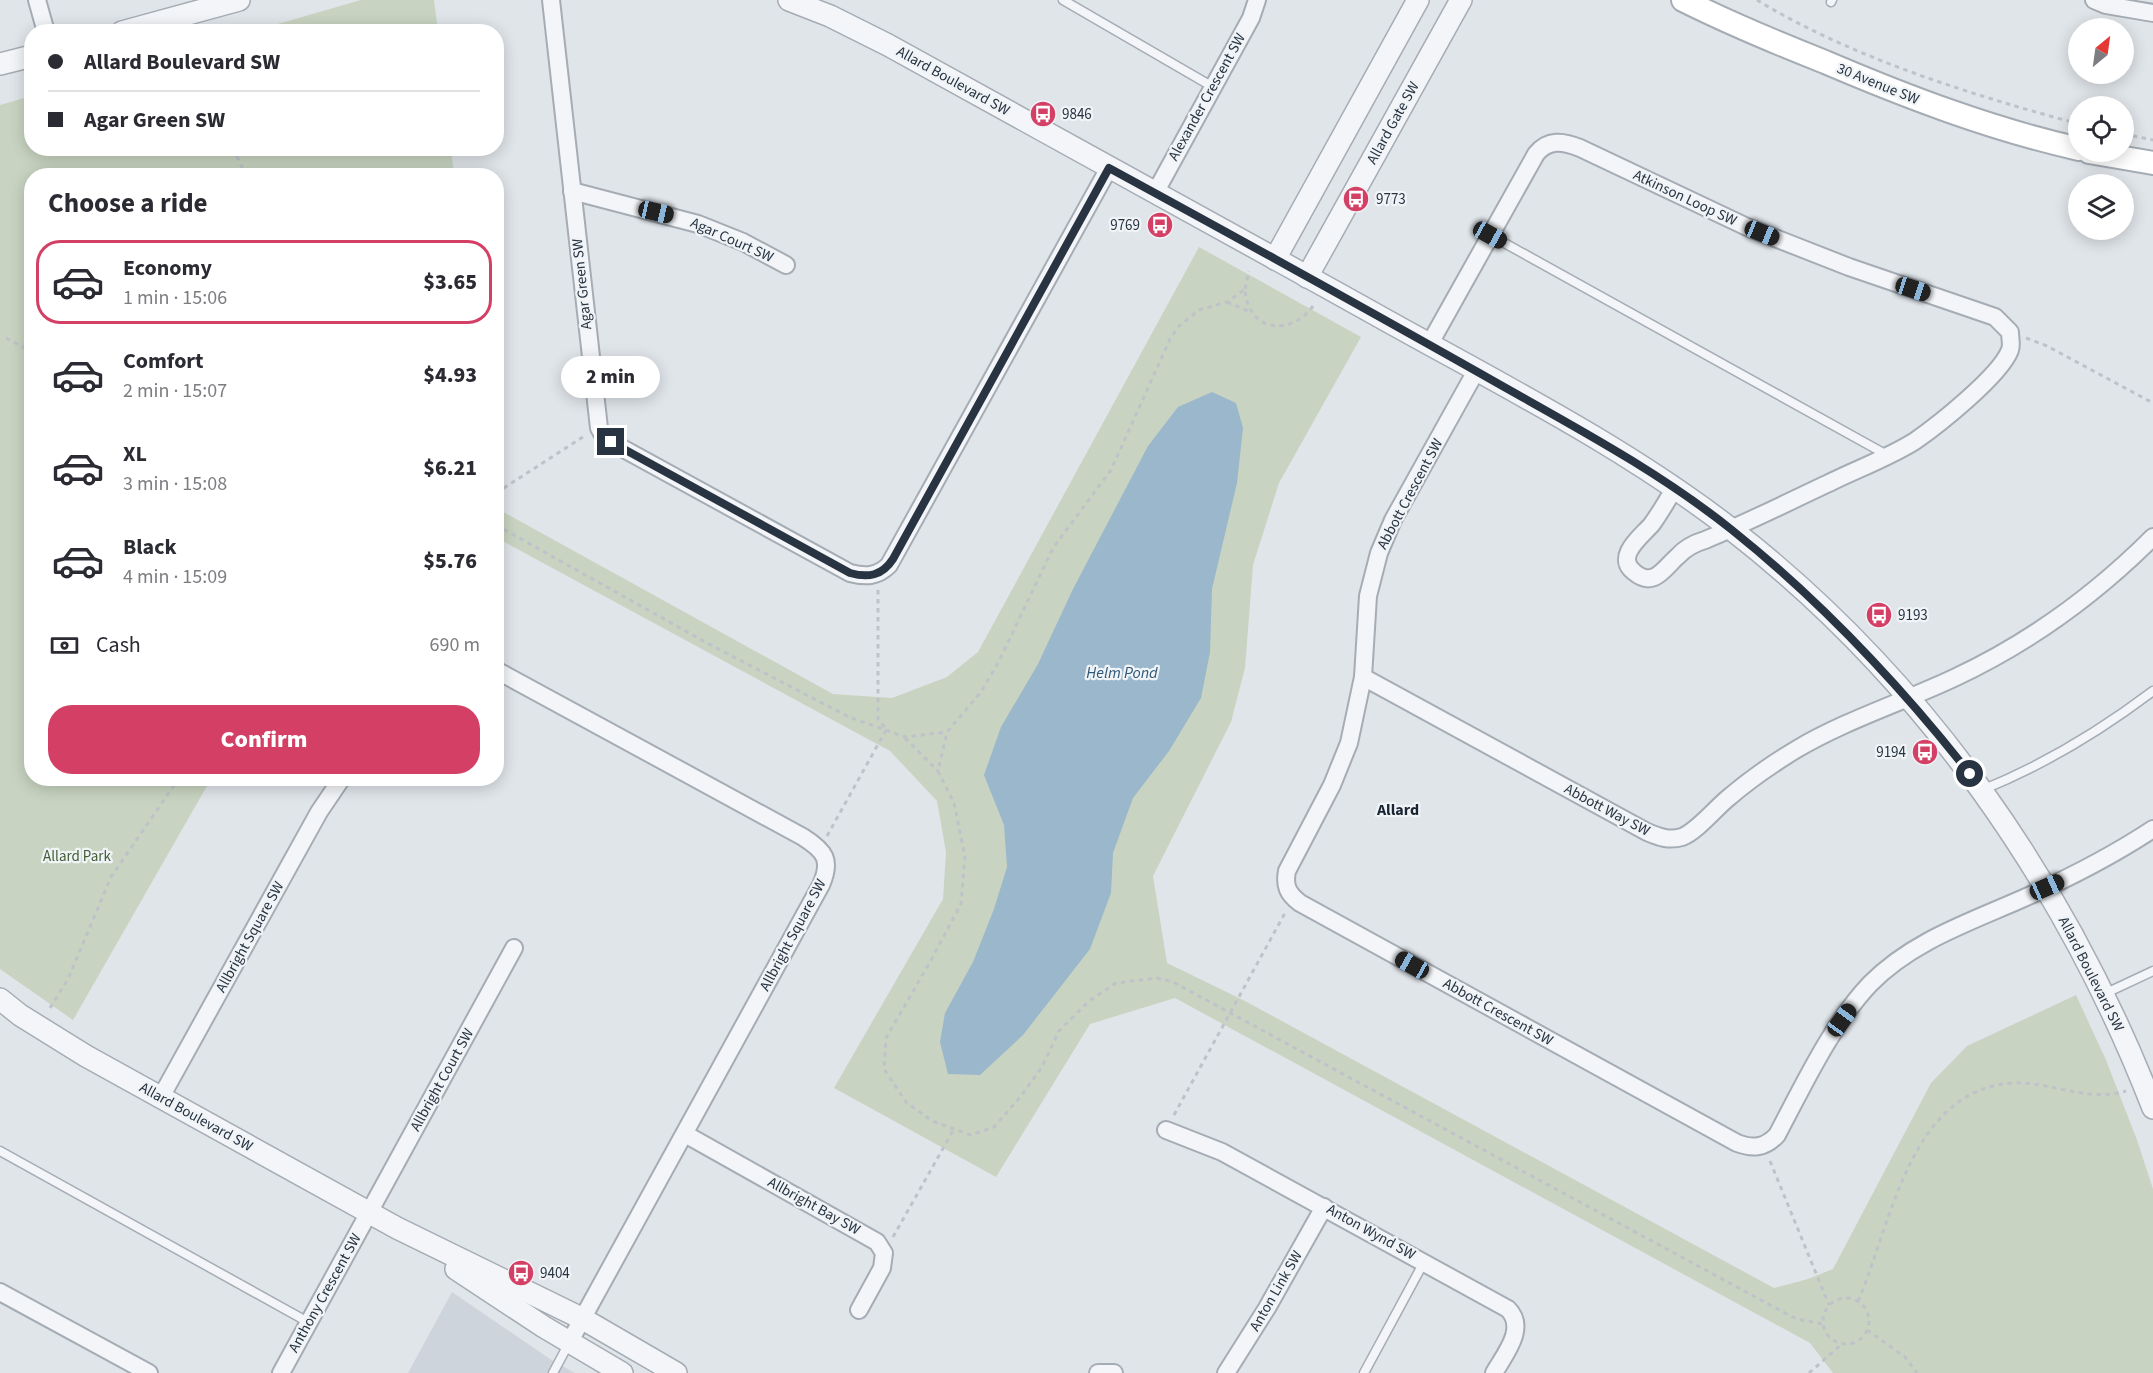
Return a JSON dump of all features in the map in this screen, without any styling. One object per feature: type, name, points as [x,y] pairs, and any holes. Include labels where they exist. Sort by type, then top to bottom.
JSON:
[{"type":"main road","name":"30 Avenue SW","points":[[1683,0],[1726,21],[1883,87],[1993,126],[2068,146]]},
{"type":"main road","points":[[2134,160],[2153,163]]},
{"type":"street","points":[[37,0],[44,24]]},
{"type":"street","points":[[151,24],[239,0]]},
{"type":"street","name":"Agar Green SW","points":[[551,0],[599,428]]},
{"type":"street","name":"Allard Boulevard SW","points":[[789,0],[830,16],[888,45],[1476,371],[1580,430],[1674,489],[1731,529],[1826,611],[1876,661],[1982,790],[2047,887],[2104,994],[2153,1108]]},
{"type":"street","name":"Alexander Crescent SW","points":[[1155,193],[1251,18],[1257,0]]},
{"type":"street","points":[[1275,259],[1418,0]]},
{"type":"street","name":"Allard Gate SW","points":[[1307,277],[1461,0]]},
{"type":"street","points":[[2094,0],[2106,5],[2153,13]]},
{"type":"street","points":[[0,64],[24,58]]},
{"type":"street","name":"Atkinson Loop SW","points":[[1429,345],[1541,148],[1553,142],[1564,142],[1756,231],[1849,267],[1995,317],[2010,332]]},
{"type":"street","points":[[599,428],[611,442],[850,573],[860,576],[878,574],[893,559],[1109,168]]},
{"type":"street","name":"Agar Court SW","points":[[572,191],[698,224],[743,242],[786,265]]},
{"type":"street","points":[[1674,489],[1655,519],[1630,549],[1627,557],[1628,565],[1634,572],[1650,578],[1658,576],[1686,549],[1914,441],[1939,423],[1983,384],[2010,351],[2010,332]]},
{"type":"street","name":"Abbott Crescent SW","points":[[1476,371],[1393,520],[1379,553],[1368,596],[1363,677],[1355,721],[1342,764],[1287,871],[1286,886],[1294,898],[1311,910],[1737,1143],[1762,1146]]},
{"type":"street","name":"Abbott Way SW","points":[[1363,677],[1656,836],[1672,839],[1687,834],[1748,782],[1799,748],[1966,672],[2031,636],[2081,601],[2131,559],[2153,537]]},
{"type":"street","points":[[504,674],[792,831],[820,849]]},
{"type":"street","name":"Allbright Square SW","points":[[161,1097],[319,812],[337,786]]},
{"type":"street","points":[[1762,1146],[1770,1143],[1777,1135],[1855,1001],[1888,968],[1930,940],[2047,887],[2109,856],[2153,829]]},
{"type":"street","name":"Allbright Square SW","points":[[569,1343],[821,885],[827,867],[826,857],[820,849]]},
{"type":"street","name":"Allbright Court SW","points":[[370,1212],[514,948]]},
{"type":"street","name":"Allard Boulevard SW","points":[[0,999],[20,1015],[86,1056],[397,1228],[496,1296],[569,1343],[622,1373]]},
{"type":"street","name":"Anton Wynd SW","points":[[1166,1130],[1222,1152],[1500,1303],[1514,1315],[1516,1325],[1515,1334],[1494,1373]]},
{"type":"street","name":"Allbright Bay SW","points":[[685,1134],[871,1238],[877,1242],[884,1253]]},
{"type":"street","name":"Anton Link SW","points":[[1226,1373],[1267,1308],[1324,1207]]},
{"type":"street","name":"Anthony Crescent SW","points":[[281,1373],[370,1212]]},
{"type":"street","name":"Allard Boulevard SW","points":[[397,1228],[582,1319],[676,1373]]},
{"type":"street","points":[[859,1310],[882,1268],[884,1253]]},
{"type":"street","points":[[0,1292],[149,1373]]},
{"type":"street","points":[[1098,1373],[1114,1373]]},
{"type":"lane","points":[[1063,0],[1213,87]]},
{"type":"lane","points":[[1490,235],[1887,455]]},
{"type":"lane","points":[[1982,790],[2005,781],[2072,746],[2102,728],[2153,691]]},
{"type":"lane","points":[[2104,994],[2153,970]]},
{"type":"lane","points":[[0,1151],[309,1322]]},
{"type":"lane","points":[[1364,1373],[1424,1262]]},
{"type":"lane","points":[[553,1373],[569,1343]]},
{"type":"path","points":[[1757,0],[1792,22],[1872,56],[1950,85],[2068,121]]},
{"type":"path","points":[[2134,136],[2153,140]]},
{"type":"path","points":[[1250,271],[1245,289],[1248,306],[1252,313]]},
{"type":"path","points":[[938,771],[947,732],[981,692],[999,661],[1053,548],[1111,470],[1170,339],[1179,327],[1199,310],[1227,302],[1245,289]]},
{"type":"path","points":[[1227,302],[1252,313],[1270,326],[1291,325],[1307,315],[1313,306]]},
{"type":"path","points":[[2010,332],[2038,342],[2153,403]]},
{"type":"path","points":[[6,338],[24,348]]},
{"type":"path","points":[[504,488],[578,439],[599,428]]},
{"type":"path","points":[[504,529],[707,643],[849,717],[905,737],[947,732]]},
{"type":"path","points":[[878,574],[878,719],[885,730]]},
{"type":"path","points":[[820,849],[885,730]]},
{"type":"path","points":[[905,737],[938,771],[954,803],[965,857],[961,904],[886,1038],[884,1069],[906,1102],[932,1121],[971,1135],[994,1127],[1022,1096],[1042,1067],[1059,1031],[1089,1001],[1116,983],[1157,978],[1173,982],[1231,1011],[1785,1313],[1797,1319],[1822,1324]]},
{"type":"path","points":[[50,1008],[68,979],[111,877],[174,786]]},
{"type":"path","points":[[1166,1130],[1294,898]]},
{"type":"path","points":[[1858,1302],[1896,1195],[1915,1153],[1943,1115],[1963,1099],[1989,1086],[2013,1083],[2035,1084],[2096,1095],[2130,1090]]},
{"type":"path","points":[[884,1253],[954,1129]]},
{"type":"path","points":[[1762,1146],[1775,1170],[1829,1305]]},
{"type":"path","points":[[1809,1373],[1842,1344],[1857,1341],[1867,1330],[1868,1314],[1858,1302],[1843,1298],[1829,1305],[1822,1324],[1829,1338],[1842,1344]]},
{"type":"path","points":[[1867,1330],[1905,1357],[1917,1373]]},
{"type":"shaded area","points":[[452,1292],[550,1359],[575,1373],[408,1373]]},
{"type":"green space","points":[[361,0],[434,0],[437,24],[277,24]]},
{"type":"green space","name":"Allard Park","points":[[24,98],[24,156],[452,156],[453,168],[24,168],[24,786],[207,786],[73,1020],[0,969],[0,105]]},
{"type":"green space","points":[[1199,247],[1361,337],[1279,483],[1253,565],[1245,668],[1231,722],[1153,876],[1167,963],[1245,1001],[1774,1288],[1808,1279],[1833,1269],[1931,1083],[1967,1046],[2076,995],[2106,1060],[2153,1189],[2153,1373],[1833,1373],[1810,1343],[1175,998],[1090,1024],[996,1177],[834,1088],[943,899],[946,852],[937,801],[890,751],[504,542],[504,512],[833,694],[892,698],[947,677],[978,652]]},
{"type":"water","name":"Helm Pond","points":[[1212,392],[1236,403],[1243,428],[1237,483],[1212,589],[1210,652],[1201,698],[1169,751],[1133,798],[1113,853],[1111,893],[1090,949],[1023,1035],[980,1075],[948,1074],[940,1042],[945,1013],[973,962],[994,909],[1007,867],[1004,825],[984,775],[1001,727],[1038,664],[1073,589],[1148,446],[1178,407]]},
{"type":"place","name":"9846","points":[[1043,114]]},
{"type":"place","name":"9773","points":[[1356,199]]},
{"type":"place","name":"9769","points":[[1160,225]]},
{"type":"place","name":"9193","points":[[1879,615]]},
{"type":"place","name":"9194","points":[[1925,752]]},
{"type":"place","name":"9404","points":[[521,1273]]},
{"type":"district","name":"Allard","points":[[1398,810]]},
{"type":"route","points":[[611,442],[850,573],[860,576],[878,574],[893,559],[1109,168],[1325,286],[1580,430],[1701,507],[1731,529],[1826,611],[1876,661],[1970,774]]}]
